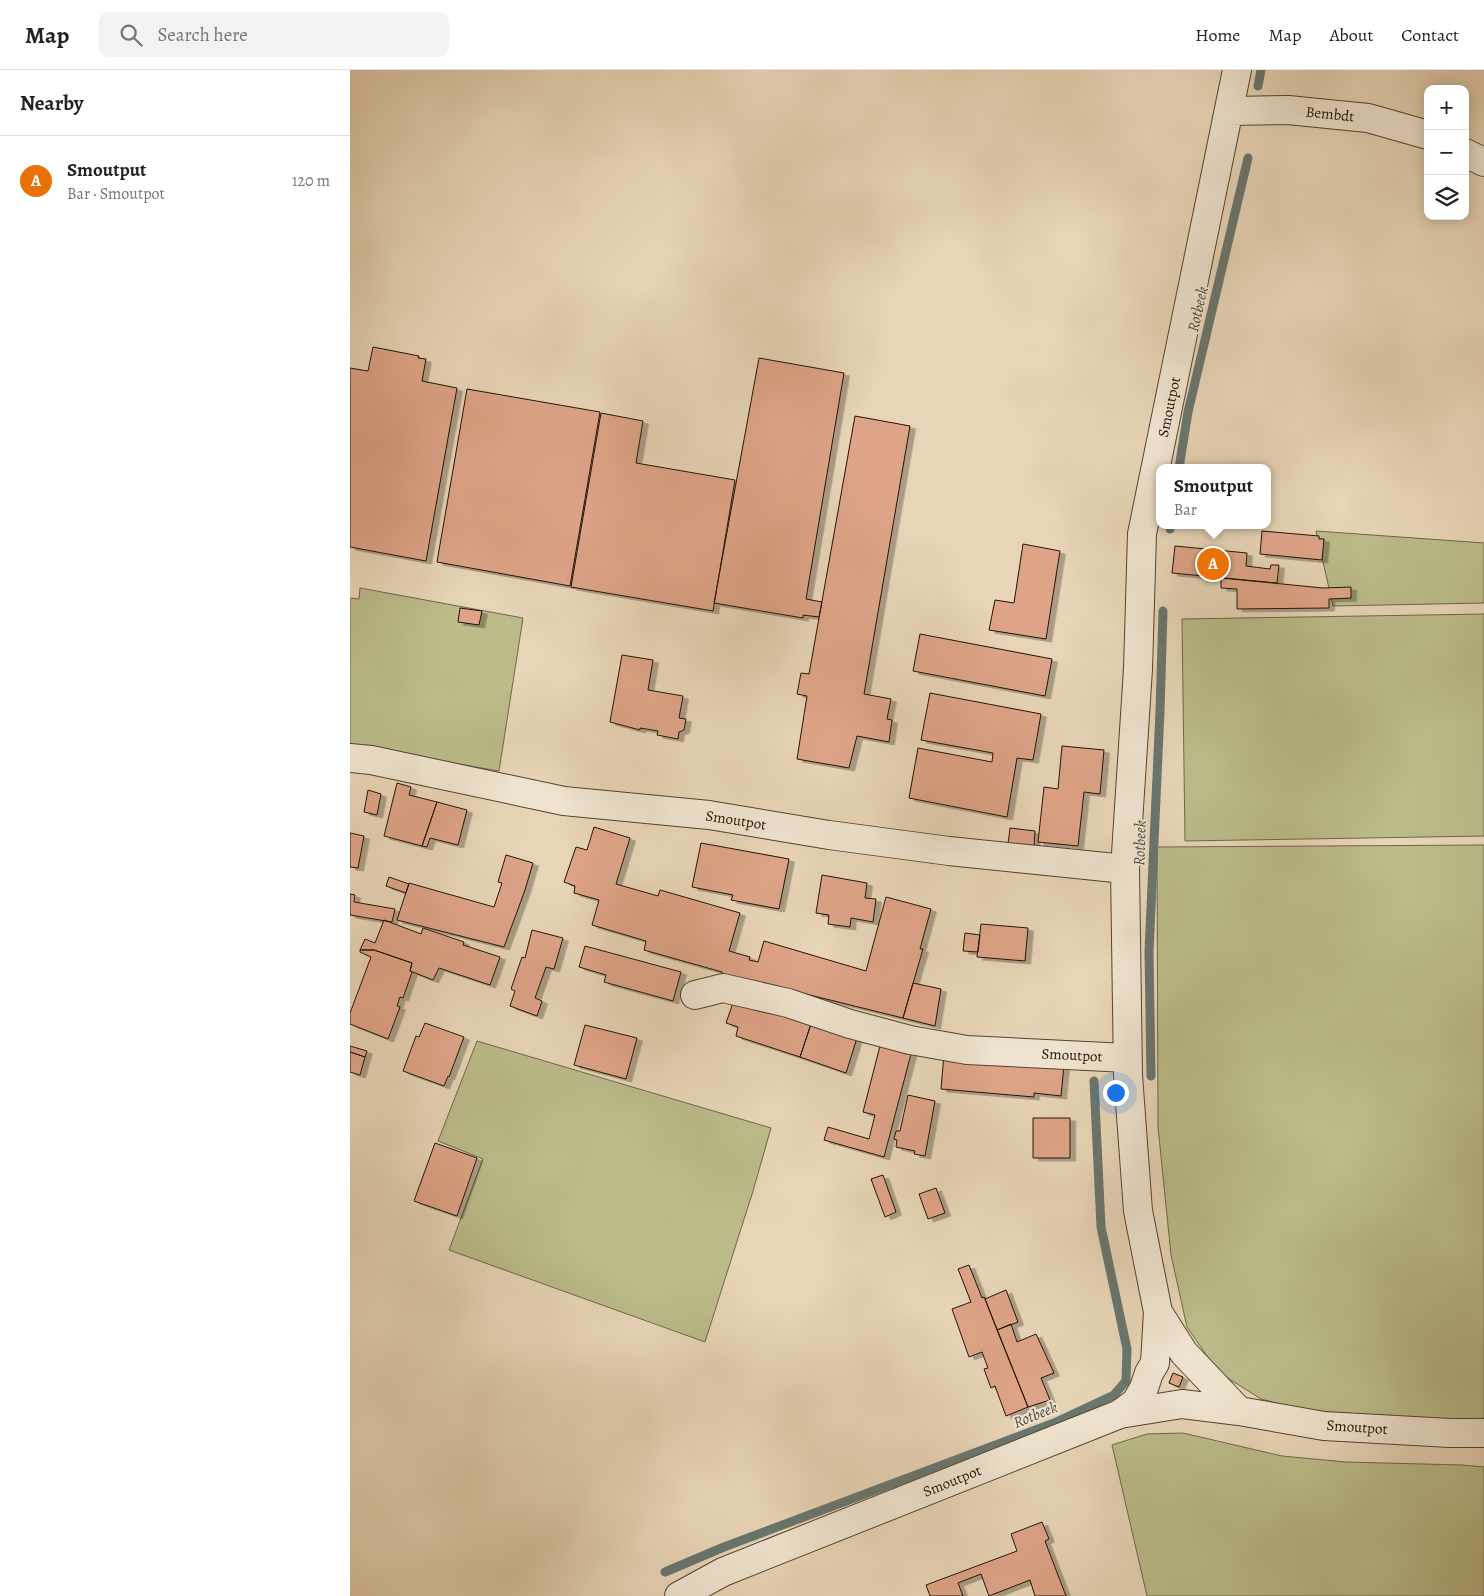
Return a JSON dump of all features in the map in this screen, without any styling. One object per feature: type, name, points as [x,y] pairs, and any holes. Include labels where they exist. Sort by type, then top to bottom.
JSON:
[{"type":"street","name":"Smoutpot","points":[[1156,464],[1237,70]]},
{"type":"street","name":"Bembdt","points":[[1229,111],[1288,110],[1368,118],[1424,134]]},
{"type":"street","points":[[1469,155],[1484,162]]},
{"type":"street","name":"Smoutpot","points":[[680,1596],[723,1572],[1120,1414],[1136,1402],[1155,1363],[1158,1312],[1138,1210],[1128,1058],[1125,869],[1138,669],[1142,534],[1156,466]]},
{"type":"street","name":"Smoutpot","points":[[350,758],[371,760],[564,801],[709,815],[829,835],[949,851],[1125,869]]},
{"type":"street","name":"Smoutpot","points":[[695,995],[723,988],[788,1004],[850,1024],[910,1040],[967,1050],[1128,1058]]},
{"type":"street","name":"Smoutpot","points":[[1158,1312],[1184,1353],[1239,1411],[1324,1426],[1484,1433]]},
{"type":"street","points":[[1120,1414],[1182,1404],[1239,1411]]},
{"type":"green space","points":[[1316,531],[1484,543],[1484,603],[1333,606]]},
{"type":"green space","points":[[360,588],[523,618],[499,771],[350,745],[350,598],[359,599]]},
{"type":"green space","points":[[1484,614],[1484,836],[1185,841],[1182,619]]},
{"type":"green space","points":[[1484,845],[1484,1418],[1469,1420],[1361,1416],[1302,1410],[1261,1399],[1218,1372],[1187,1327],[1171,1255],[1158,1127],[1157,847]]},
{"type":"green space","points":[[477,1041],[771,1128],[705,1342],[449,1250],[483,1159],[438,1141]]},
{"type":"green space","points":[[1183,1433],[1282,1456],[1346,1462],[1484,1467],[1484,1596],[1147,1596],[1112,1445],[1147,1434]]},
{"type":"building","points":[[373,347],[426,359],[422,381],[457,388],[426,561],[350,547],[350,368],[368,371]]},
{"type":"building","points":[[759,358],[844,373],[806,599],[822,602],[819,617],[803,615],[803,618],[714,603]]},
{"type":"building","points":[[467,389],[600,412],[570,586],[437,562]]},
{"type":"building","points":[[601,413],[643,421],[636,463],[735,480],[713,611],[571,587]]},
{"type":"building","points":[[855,416],[910,426],[864,694],[891,699],[887,719],[892,720],[889,742],[857,736],[849,768],[797,759],[807,696],[797,694],[801,673],[809,674]]},
{"type":"building","points":[[1262,531],[1319,536],[1319,539],[1324,539],[1322,560],[1260,554]]},
{"type":"building","points":[[1023,544],[1060,551],[1046,639],[989,630],[995,600],[1014,603]]},
{"type":"building","points":[[1175,546],[1247,553],[1246,566],[1270,569],[1271,565],[1279,565],[1277,583],[1172,573]]},
{"type":"building","points":[[1221,578],[1323,588],[1351,587],[1351,598],[1329,599],[1329,608],[1237,609],[1237,589],[1221,588]]},
{"type":"building","points":[[460,608],[482,611],[479,625],[458,622]]},
{"type":"building","points":[[920,634],[1052,659],[1045,696],[913,671]]},
{"type":"building","points":[[622,655],[653,660],[648,690],[683,696],[679,718],[686,719],[684,730],[679,732],[678,739],[657,735],[658,731],[640,728],[640,730],[610,722]]},
{"type":"building","points":[[930,693],[1041,714],[1033,760],[1017,758],[1007,817],[909,798],[918,748],[992,762],[993,753],[921,740]]},
{"type":"building","points":[[1062,746],[1104,750],[1100,794],[1084,792],[1078,846],[1038,842],[1044,787],[1058,789]]},
{"type":"building","points":[[397,783],[411,787],[409,795],[437,802],[422,846],[384,836]]},
{"type":"building","points":[[368,790],[381,794],[377,815],[364,812]]},
{"type":"building","points":[[437,802],[467,810],[458,845],[430,838],[427,847],[422,846]]},
{"type":"building","points":[[594,827],[630,838],[616,884],[658,896],[660,890],[740,913],[729,951],[750,957],[749,960],[758,962],[764,941],[866,971],[886,897],[931,909],[920,949],[923,949],[903,1018],[722,975],[722,972],[644,950],[646,941],[592,925],[599,900],[574,893],[575,886],[564,882],[576,847],[587,850]]},
{"type":"building","points":[[1010,828],[1035,831],[1034,846],[1008,844]]},
{"type":"building","points":[[350,833],[364,836],[358,868],[350,867]]},
{"type":"building","points":[[701,843],[789,859],[779,909],[731,900],[733,895],[692,887]]},
{"type":"building","points":[[506,855],[533,863],[504,947],[397,920],[409,883],[494,907],[502,883],[498,882]]},
{"type":"building","points":[[822,875],[867,883],[865,898],[876,899],[873,922],[851,918],[850,927],[828,924],[829,915],[816,913]]},
{"type":"building","points":[[389,877],[409,884],[406,893],[386,886]]},
{"type":"building","points":[[350,894],[355,895],[354,902],[395,909],[392,922],[350,915]]},
{"type":"building","points":[[384,920],[421,934],[423,928],[464,942],[463,945],[500,957],[490,985],[439,968],[433,980],[410,971],[412,963],[374,950],[360,950],[365,939],[375,943]]},
{"type":"building","points":[[981,924],[1028,928],[1025,961],[977,957]]},
{"type":"building","points":[[532,930],[563,938],[554,969],[546,967],[535,998],[542,1001],[537,1016],[510,1006],[515,991],[511,989],[522,957],[525,958]]},
{"type":"building","points":[[965,933],[980,935],[978,952],[963,951]]},
{"type":"building","points":[[585,946],[681,972],[673,1001],[604,982],[606,975],[579,967]]},
{"type":"building","points":[[360,950],[374,950],[412,963],[410,971],[412,972],[403,998],[400,997],[397,1006],[400,1007],[388,1039],[350,1024],[350,1013],[371,957],[360,952]]},
{"type":"building","points":[[913,983],[941,989],[935,1026],[903,1018]]},
{"type":"building","points":[[733,1003],[762,1012],[763,1008],[811,1024],[800,1057],[736,1036],[738,1027],[726,1023]]},
{"type":"building","points":[[425,1023],[464,1037],[444,1086],[403,1071],[416,1036],[419,1037]]},
{"type":"building","points":[[811,1024],[857,1038],[846,1073],[800,1057]]},
{"type":"building","points":[[585,1025],[637,1038],[626,1079],[574,1065]]},
{"type":"building","points":[[350,1046],[367,1051],[365,1057],[350,1052]]},
{"type":"building","points":[[880,1046],[911,1054],[884,1157],[824,1140],[828,1127],[869,1139],[875,1115],[863,1112]]},
{"type":"building","points":[[350,1052],[365,1057],[360,1075],[350,1072]]},
{"type":"building","points":[[944,1054],[1064,1065],[1061,1096],[1034,1093],[1034,1097],[941,1089]]},
{"type":"building","points":[[908,1095],[935,1101],[925,1156],[914,1154],[915,1151],[896,1147],[897,1140],[894,1139],[896,1131],[900,1131]]},
{"type":"building","points":[[1033,1118],[1070,1118],[1070,1158],[1033,1158]]},
{"type":"building","points":[[435,1143],[477,1158],[457,1216],[414,1201]]},
{"type":"building","points":[[883,1175],[896,1212],[885,1217],[871,1179]]},
{"type":"building","points":[[936,1188],[945,1213],[928,1219],[919,1194]]},
{"type":"building","points":[[969,1265],[982,1298],[984,1297],[985,1299],[1028,1407],[1006,1416],[995,1386],[991,1388],[984,1369],[988,1368],[982,1352],[969,1357],[952,1309],[971,1302],[958,1269]]},
{"type":"building","points":[[1006,1290],[1018,1322],[997,1330],[985,1299]]},
{"type":"building","points":[[1011,1324],[1017,1342],[1036,1334],[1054,1373],[1041,1378],[1050,1400],[1028,1407],[997,1330]]},
{"type":"building","points":[[1173,1373],[1183,1377],[1179,1387],[1169,1383]]},
{"type":"building","points":[[1042,1522],[1049,1539],[1045,1541],[1066,1596],[1035,1596],[1030,1580],[989,1596],[981,1574],[958,1583],[963,1596],[930,1596],[926,1585],[1017,1551],[1011,1534]]},
{"type":"waterway","name":"Rotbeek","points":[[1258,86],[1261,70]]},
{"type":"waterway","name":"Rotbeek","points":[[1180,464],[1188,412],[1248,158]]},
{"type":"waterway","name":"Rotbeek","points":[[1151,1076],[1149,951],[1163,611]]},
{"type":"waterway","name":"Rotbeek","points":[[665,1572],[724,1547],[1054,1423],[1114,1395],[1126,1381],[1127,1349],[1101,1227],[1094,1081]]},
{"type":"place","name":"Smoutput","points":[[1213,564]]}]
